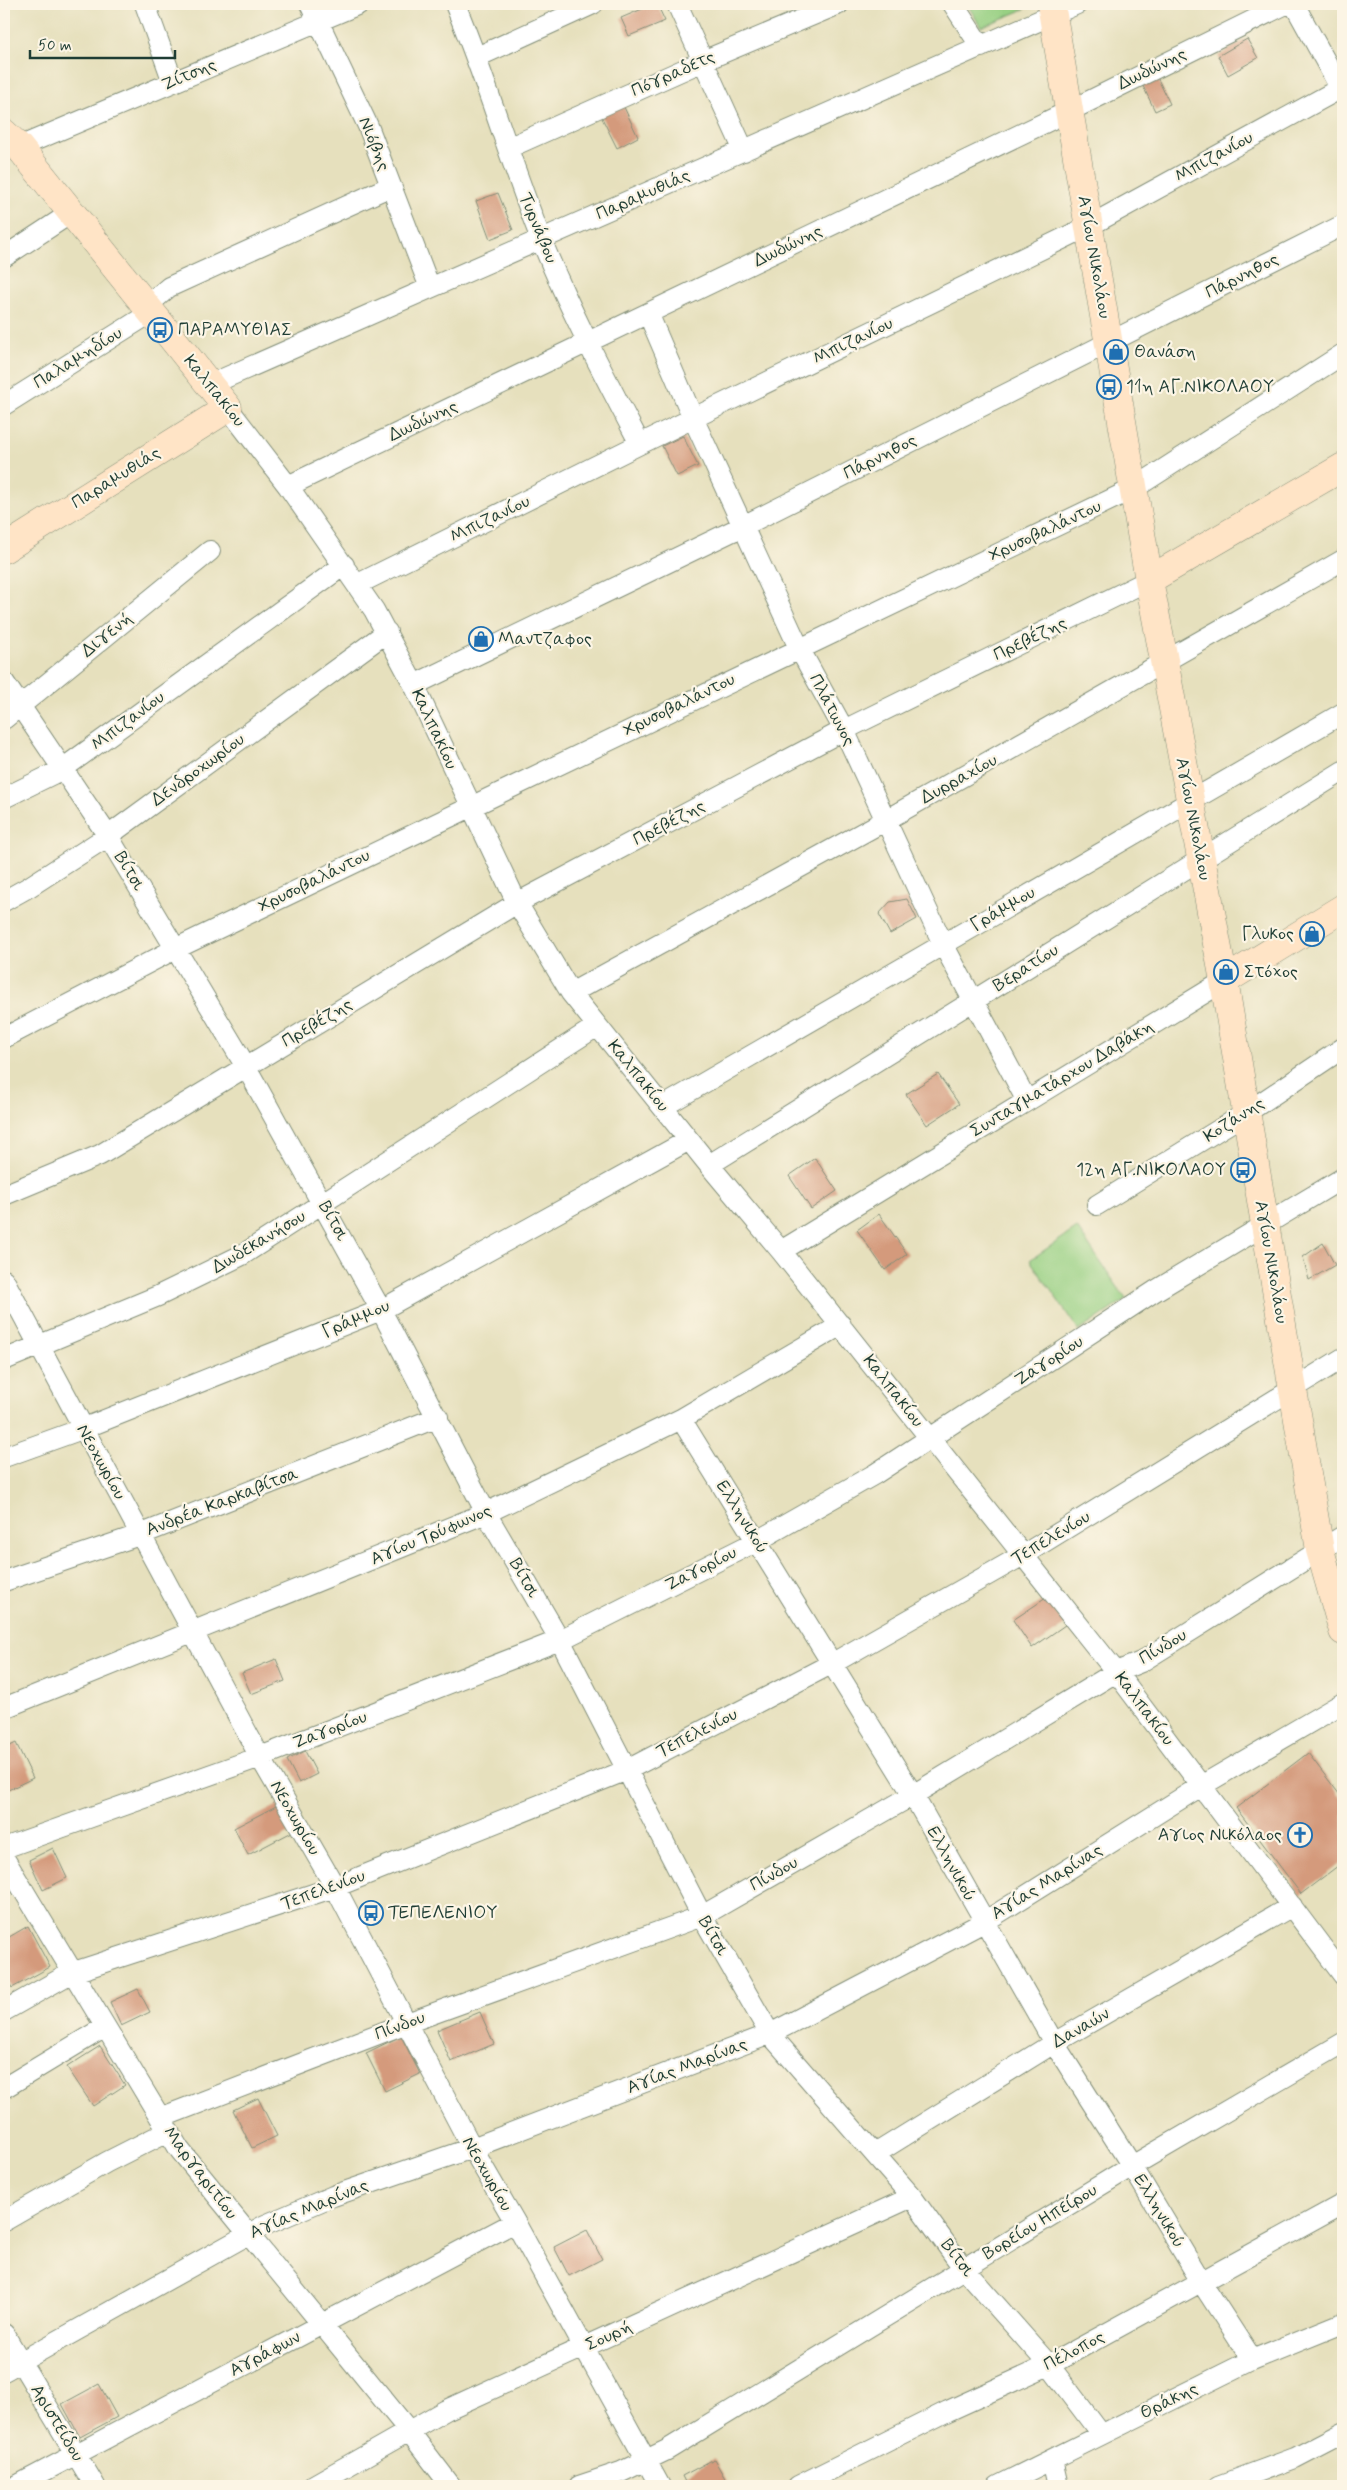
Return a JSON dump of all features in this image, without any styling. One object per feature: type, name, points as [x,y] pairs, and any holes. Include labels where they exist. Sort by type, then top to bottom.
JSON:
[{"type":"street","points":[[145,4],[173,82]]},
{"type":"street","name":"Ζίτσης","points":[[11,140],[173,82],[315,12],[359,4]]},
{"type":"street","name":"Τυρνάβου","points":[[455,4],[477,57],[541,240],[588,343],[640,444]]},
{"type":"street","points":[[477,57],[593,4]]},
{"type":"street","points":[[677,4],[744,151]]},
{"type":"street","name":"Πόγραδετς","points":[[508,148],[703,61],[839,4]]},
{"type":"street","points":[[953,4],[981,47]]},
{"type":"street","name":"Δωδώνης","points":[[288,486],[588,343],[1286,4]]},
{"type":"street","points":[[1294,4],[1342,89]]},
{"type":"street","name":"Παραμυθιάς","points":[[209,385],[981,47],[1060,8]]},
{"type":"street","name":"Αγίου Νικολάου","points":[[1060,8],[1069,110],[1133,489],[1224,981],[1320,1550],[1343,1631]]},
{"type":"street","name":"Νιόβης","points":[[315,12],[368,126],[430,288]]},
{"type":"street","name":"Μπιζανίου","points":[[358,584],[693,418],[1089,226],[1342,89]]},
{"type":"street","name":"Καλπακίου","points":[[11,140],[150,308],[288,486],[358,584],[387,632],[414,685],[517,904],[571,993],[664,1106],[709,1165],[782,1251],[1116,1672],[1343,1975]]},
{"type":"street","name":"Παλαμηδίου","points":[[4,405],[150,308],[169,287],[390,186]]},
{"type":"street","points":[[4,257],[71,213]]},
{"type":"street","name":"Πάρνηθος","points":[[414,685],[743,526],[1343,225]]},
{"type":"street","name":"Πλάτωνος","points":[[648,313],[693,418],[799,648],[844,730],[943,944],[1027,1101]]},
{"type":"street","name":"Χρυσοβαλάντου","points":[[4,1038],[175,949],[470,805],[1133,489],[1343,354]]},
{"type":"street","name":"Παραμυθιάς","points":[[4,549],[228,408]]},
{"type":"street","name":"Πρεβέζης","points":[[4,1195],[100,1155],[517,904],[844,730],[1149,580],[1343,467]]},
{"type":"street","name":"Διγενή","points":[[4,719],[210,551]]},
{"type":"street","name":"Δυρραχίου","points":[[571,993],[886,820],[1343,560]]},
{"type":"street","name":"Μπιζανίου","points":[[4,798],[61,770],[344,565]]},
{"type":"street","name":"Δενδροχωρίου","points":[[4,901],[108,836],[387,632]]},
{"type":"street","name":"Βίτσι","points":[[4,682],[61,770],[108,836],[245,1066],[323,1203],[438,1417],[486,1512],[560,1640],[702,1916],[770,2034],[912,2198],[964,2269],[1048,2365],[1101,2434]]},
{"type":"street","name":"Γράμμου","points":[[664,1106],[1343,713]]},
{"type":"street","name":"Βερατίου","points":[[709,1165],[1343,771]]},
{"type":"street","name":"Συνταγματάρχου Δαβάκη","points":[[782,1251],[1343,908]]},
{"type":"street","name":"Δωδεκανήσου","points":[[4,1360],[39,1347],[186,1283],[242,1255],[597,1026]]},
{"type":"street","name":"Κοζάνης","points":[[1097,1205],[1246,1113],[1343,1048]]},
{"type":"street","name":"Γράμμου","points":[[4,1457],[82,1429],[381,1310],[689,1140]]},
{"type":"street","name":"Ζαγορίου","points":[[4,1848],[260,1757],[560,1640],[757,1541],[875,1474],[1155,1291],[1343,1178]]},
{"type":"street","name":"Νεοχωρίου","points":[[4,1280],[82,1429],[142,1534],[260,1757],[335,1887],[472,2148],[515,2222],[660,2486]]},
{"type":"street","name":"Αγίου Τρύφωνος","points":[[4,1708],[486,1512],[681,1419],[841,1325]]},
{"type":"street","name":"Τεπελενίου","points":[[4,2011],[71,1973],[335,1887],[627,1770],[834,1663],[1023,1555],[1293,1391],[1343,1358]]},
{"type":"street","name":"Ανδρέα Καρκαβίτσα","points":[[4,1581],[142,1534],[438,1417]]},
{"type":"street","name":"Ελληνικού","points":[[681,1419],[834,1663],[913,1795],[1054,2043],[1132,2166],[1202,2283],[1252,2360]]},
{"type":"street","name":"Πίνδου","points":[[4,2221],[107,2162],[164,2124],[407,2023],[702,1916],[913,1795],[1116,1672],[1141,1662],[1343,1536]]},
{"type":"street","name":"Αγίας Μαρίνας","points":[[12,2367],[247,2234],[333,2196],[472,2148],[770,2034],[984,1922],[1201,1786],[1343,1703]]},
{"type":"street","name":"Μαργαριτίου","points":[[4,1858],[71,1973],[195,2171],[409,2431],[451,2486]]},
{"type":"street","name":"Δαναών","points":[[874,2154],[1054,2043],[1292,1906]]},
{"type":"street","points":[[4,2088],[105,2027]]},
{"type":"street","name":"Βορείου Ηπείρου","points":[[579,2486],[646,2462],[1132,2166],[1343,2043]]},
{"type":"street","name":"Σουρή","points":[[312,2486],[446,2410],[912,2198]]},
{"type":"street","name":"Πέλοπος","points":[[798,2486],[948,2411],[1048,2365],[1202,2283],[1343,2204]]},
{"type":"street","name":"Αγράφων","points":[[16,2486],[515,2222]]},
{"type":"street","name":"Θράκης","points":[[998,2486],[1252,2360],[1343,2322]]},
{"type":"street","name":"Αριστείδου","points":[[4,2334],[12,2367],[76,2455],[95,2486]]},
{"type":"street","points":[[1219,2486],[1295,2458],[1343,2433]]},
{"type":"street","points":[[1052,2460],[1058,2486]]},
{"type":"green space","points":[[967,4],[1025,4],[1025,9],[981,27]]},
{"type":"green space","points":[[1077,1228],[1126,1299],[1079,1331],[1030,1260]]},
{"type":"building","points":[[657,4],[665,21],[629,36],[621,18]]},
{"type":"building","points":[[1247,39],[1258,58],[1228,75],[1218,56]]},
{"type":"building","points":[[1157,77],[1170,104],[1155,111],[1142,84]]},
{"type":"building","points":[[623,105],[638,137],[617,148],[601,116]]},
{"type":"building","points":[[498,193],[513,230],[490,239],[476,201]]},
{"type":"building","points":[[683,436],[698,466],[677,476],[662,446]]},
{"type":"building","points":[[907,899],[917,919],[890,934],[879,914],[890,902]]},
{"type":"building","points":[[938,1074],[959,1104],[927,1125],[906,1094]]},
{"type":"building","points":[[815,1158],[837,1191],[811,1209],[789,1176]]},
{"type":"building","points":[[879,1214],[907,1254],[885,1270],[857,1230]]},
{"type":"building","points":[[1323,1243],[1335,1265],[1309,1280],[1303,1257]]},
{"type":"building","points":[[1046,1598],[1065,1625],[1032,1648],[1013,1620]]},
{"type":"building","points":[[276,1659],[285,1681],[251,1694],[242,1673]]},
{"type":"building","points":[[16,1743],[33,1778],[4,1792],[4,1749]]},
{"type":"building","points":[[305,1751],[317,1774],[299,1783],[287,1760]]},
{"type":"building","name":"Αγιος Νικόλαος","points":[[1308,1753],[1343,1799],[1343,1862],[1301,1894],[1236,1808]]},
{"type":"building","points":[[278,1805],[292,1832],[248,1855],[234,1828]]},
{"type":"building","points":[[53,1848],[67,1878],[43,1890],[29,1860]]},
{"type":"building","points":[[28,1926],[50,1967],[12,1988],[4,1973],[4,1940]]},
{"type":"building","points":[[138,1989],[150,2012],[121,2026],[110,2002]]},
{"type":"building","points":[[480,2012],[494,2044],[451,2062],[437,2030]]},
{"type":"building","points":[[401,2036],[420,2074],[385,2091],[366,2053]]},
{"type":"building","points":[[100,2046],[125,2085],[93,2106],[67,2067]]},
{"type":"building","points":[[258,2098],[277,2136],[252,2148],[233,2110]]},
{"type":"building","points":[[587,2230],[602,2259],[569,2276],[554,2247]]},
{"type":"building","points":[[99,2384],[117,2417],[80,2437],[62,2404]]},
{"type":"building","points":[[714,2459],[727,2482],[719,2486],[687,2486],[682,2476]]},
{"type":"place","name":"ΠΑΡΑΜΥΘΙΑΣ","points":[[160,330]]},
{"type":"place","name":"Θανάση","points":[[1116,352]]},
{"type":"place","name":"11η ΑΓ.ΝΙΚΟΛΑΟΥ","points":[[1109,387]]},
{"type":"place","name":"Μαντζαφος","points":[[481,639]]},
{"type":"place","name":"Γλυκος","points":[[1312,934]]},
{"type":"place","name":"Στόχος","points":[[1226,972]]},
{"type":"place","name":"12η ΑΓ.ΝΙΚΟΛΑΟΥ","points":[[1243,1170]]},
{"type":"place","name":"Αγιος Νικόλαος","points":[[1300,1835]]},
{"type":"place","name":"ΤΕΠΕΛΕΝΙΟΥ","points":[[371,1913]]}]
